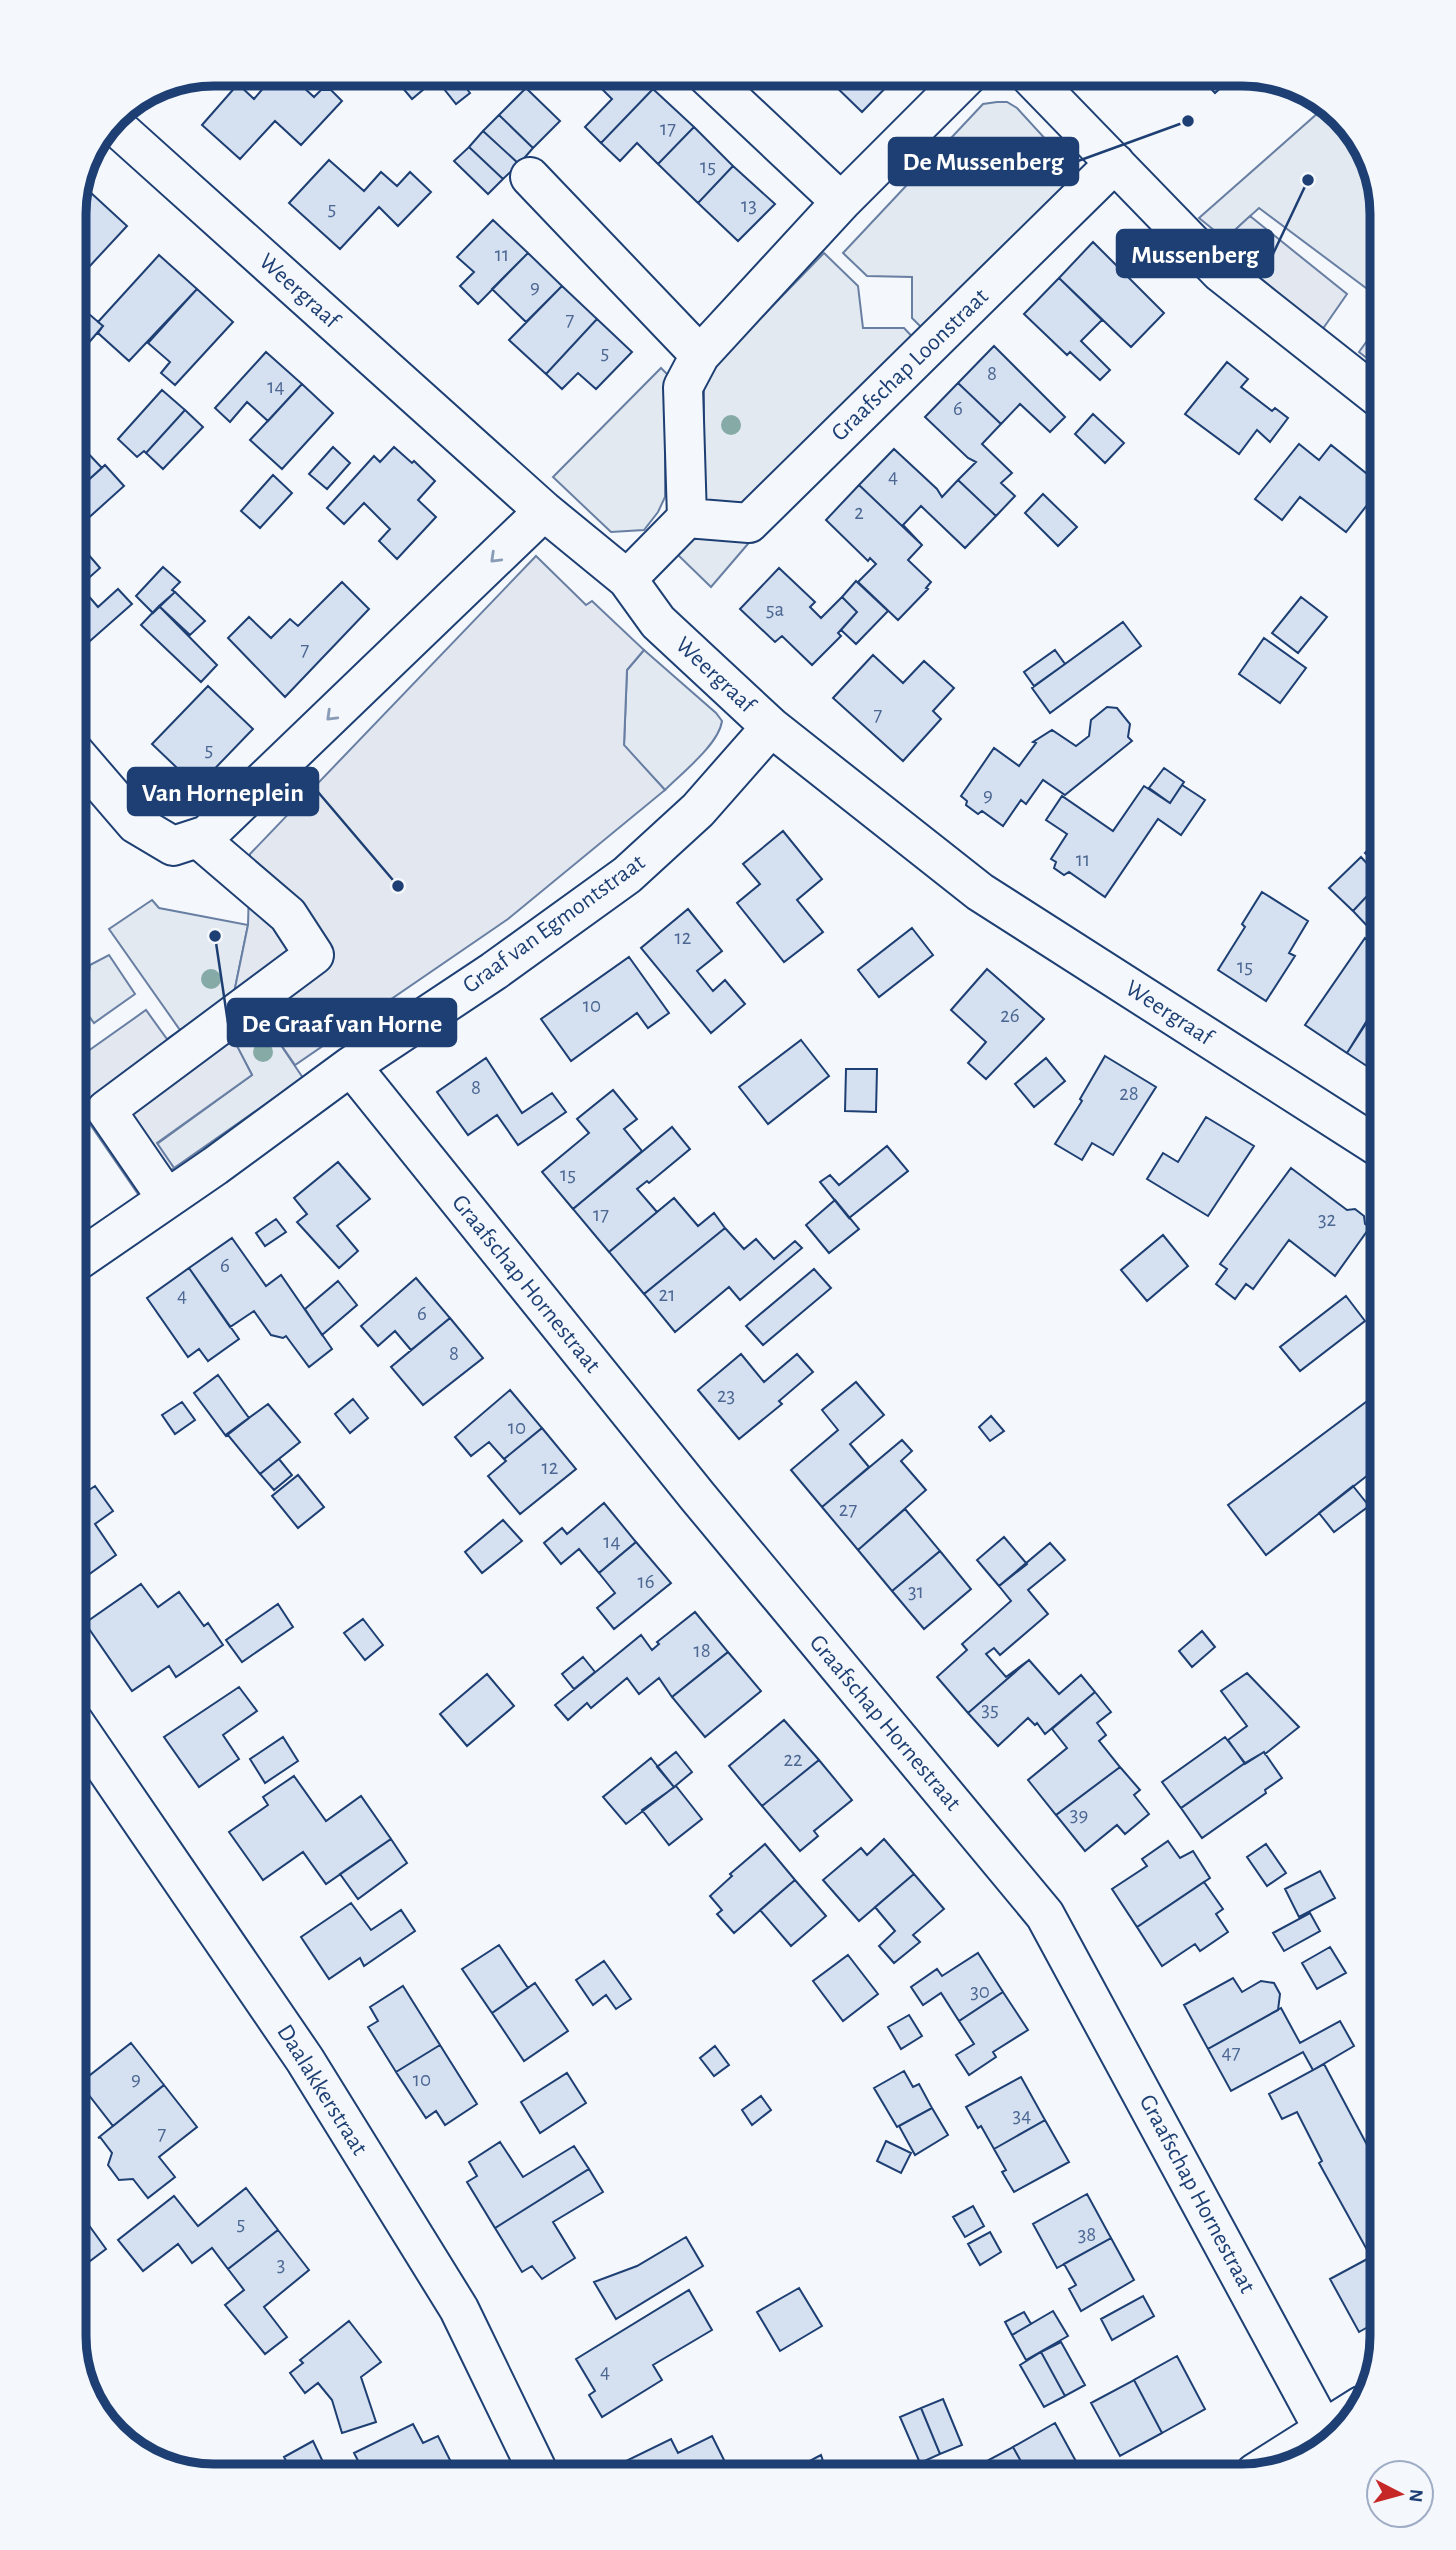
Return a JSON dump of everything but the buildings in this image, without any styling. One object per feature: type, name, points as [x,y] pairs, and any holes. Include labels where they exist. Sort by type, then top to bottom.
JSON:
[{"type":"street","points":[[718,86],[841,202]]},
{"type":"street","points":[[627,579],[687,517],[683,387],[700,355],[841,202],[957,86]]},
{"type":"street","points":[[1040,86],[1220,272],[1370,391]]},
{"type":"street","name":"Weergraaf","points":[[118,128],[544,511],[627,579],[658,622],[771,727],[980,892],[1370,1141]]},
{"type":"street","name":"Graafschap Loonstraat","points":[[687,517],[749,523],[1115,163]]},
{"type":"street","points":[[530,177],[700,355]]},
{"type":"street","points":[[86,766],[135,824],[173,846],[207,835],[544,511]]},
{"type":"street","name":"Graaf van Egmontstraat","points":[[86,1256],[215,1166],[351,1066],[494,971],[627,875],[698,810],[771,727]]},
{"type":"street","points":[[167,1199],[106,1110],[314,955],[288,915],[198,838]]},
{"type":"street","name":"Graafschap Hornestraat","points":[[351,1066],[698,1497],[1045,1914],[1325,2433]]},
{"type":"street","name":"Daalakkerstraat","points":[[86,1740],[305,2060],[459,2309],[534,2464]]},
{"type":"street","points":[[1289,2455],[1316,2440]]},
{"type":"shaded area","points":[[1007,102],[1017,108],[1082,179],[931,337],[912,318],[912,277],[867,276],[843,253],[983,104]]},
{"type":"shaded area","points":[[1319,112],[1349,143],[1366,181],[1370,214],[1370,291],[1259,208],[1225,239],[1199,218]]},
{"type":"shaded area","points":[[1250,216],[1347,294],[1322,330],[1220,244]]},
{"type":"shaded area","points":[[824,253],[858,286],[863,328],[904,328],[921,346],[739,513],[704,509],[706,378],[715,365]]},
{"type":"shaded area","points":[[1370,337],[1370,361],[1359,352]]},
{"type":"shaded area","points":[[661,368],[668,375],[665,402],[665,497],[658,512],[644,530],[611,532],[553,477]]},
{"type":"shaded area","points":[[696,534],[753,538],[711,587],[678,555]]},
{"type":"shaded area","points":[[536,556],[586,605],[592,601],[644,650],[627,670],[624,745],[665,790],[508,919],[295,1065],[266,1023],[236,1044],[252,1075],[157,1143],[174,1168],[138,1194],[86,1118],[86,1052],[146,1010],[167,1039],[234,993],[248,925],[250,854]]},
{"type":"shaded area","points":[[644,650],[722,721],[707,748],[665,790],[624,746],[627,670]]},
{"type":"shaded area","points":[[152,900],[159,908],[248,925],[234,993],[180,1030],[109,929]]},
{"type":"shaded area","points":[[109,955],[135,994],[94,1023],[86,1012],[90,965]]},
{"type":"shaded area","points":[[266,1023],[303,1078],[174,1168],[157,1144],[252,1075],[236,1045]]},
{"type":"place","name":"De Mussenberg","points":[[1188,121]]},
{"type":"place","name":"Mussenberg","points":[[1308,180]]},
{"type":"place","name":"Van Horneplein","points":[[398,886]]},
{"type":"place","name":"De Graaf van Horne","points":[[215,936]]}]
